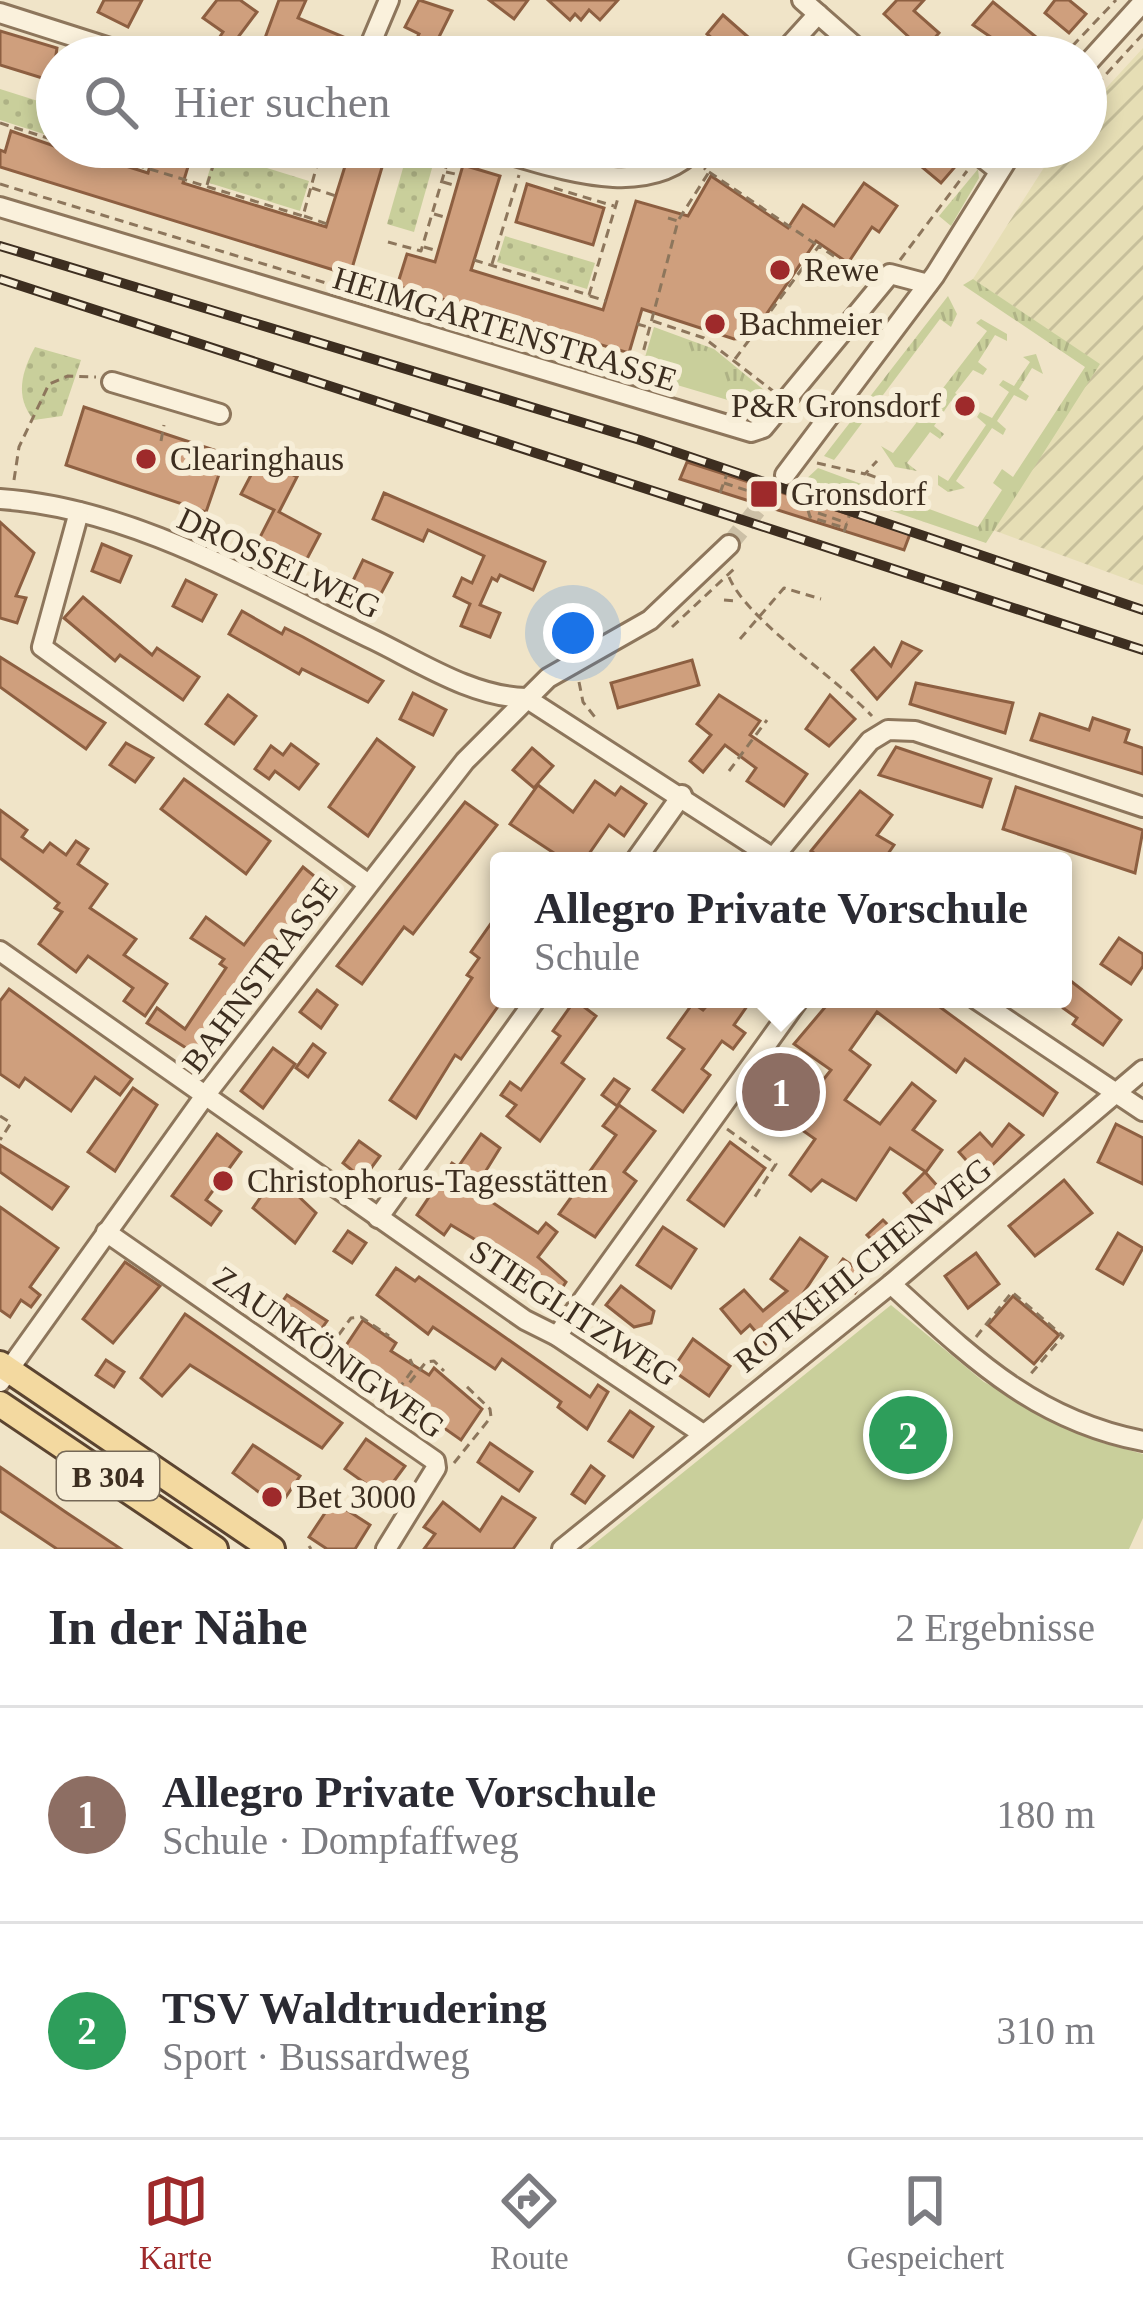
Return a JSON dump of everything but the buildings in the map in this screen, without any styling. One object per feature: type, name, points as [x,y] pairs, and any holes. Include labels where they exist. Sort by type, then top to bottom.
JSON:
[{"type":"main road","name":"B 304","points":[[3,1372],[272,1549]]},
{"type":"main road","name":"B 304","points":[[0,1404],[215,1549]]},
{"type":"street","points":[[374,36],[389,0]]},
{"type":"street","points":[[802,0],[843,36]]},
{"type":"street","points":[[1107,42],[1143,2]]},
{"type":"street","points":[[0,13],[72,36]]},
{"type":"street","points":[[798,36],[818,14]]},
{"type":"street","points":[[531,168],[624,178],[651,168]]},
{"type":"street","points":[[995,168],[999,171]]},
{"type":"street","points":[[785,476],[928,284],[1001,168]]},
{"type":"street","name":"HEIMGARTENSTRASSE","points":[[0,207],[751,432],[764,428],[884,280]]},
{"type":"street","points":[[884,280],[928,284]]},
{"type":"street","points":[[112,382],[220,414]]},
{"type":"street","name":"DROSSELWEG","points":[[6,499],[125,524],[500,697],[526,698],[766,852]]},
{"type":"street","points":[[79,512],[42,647],[367,883]]},
{"type":"street","name":"BAHNSTRASSE","points":[[3,1372],[205,1097],[465,761],[526,698],[594,649],[665,608],[736,549]]},
{"type":"street","points":[[782,852],[870,741],[887,730],[915,731],[1143,806]]},
{"type":"street","points":[[641,852],[682,795]]},
{"type":"street","name":"STIEGLITZWEG","points":[[0,951],[525,1320],[557,1336],[703,1433]]},
{"type":"street","points":[[378,1218],[530,1008]]},
{"type":"street","points":[[557,1336],[793,1008]]},
{"type":"street","points":[[989,1008],[1143,1112]]},
{"type":"street","name":"ROTKEHLCHENWEG","points":[[562,1549],[891,1284],[1143,1070]]},
{"type":"street","name":"ZAUNKÖNIGWEG","points":[[106,1232],[379,1421],[436,1468],[386,1549]]},
{"type":"street","points":[[891,1284],[988,1371],[1051,1414],[1143,1441]]},
{"type":"path","points":[[1082,36],[1116,0]]},
{"type":"path","points":[[1107,73],[1143,34]]},
{"type":"path","points":[[0,123],[36,134]]},
{"type":"path","points":[[148,168],[327,224]]},
{"type":"path","points":[[207,186],[213,168]]},
{"type":"path","points":[[303,215],[316,168]]},
{"type":"path","points":[[388,242],[421,251],[446,168]]},
{"type":"path","points":[[491,266],[522,168]]},
{"type":"path","points":[[523,168],[535,182]]},
{"type":"path","points":[[706,168],[819,246],[884,280],[962,168]]},
{"type":"path","points":[[445,171],[460,175]]},
{"type":"path","points":[[631,398],[678,220],[709,172]]},
{"type":"path","points":[[589,295],[624,178]]},
{"type":"path","points":[[442,182],[457,186]]},
{"type":"path","points":[[0,184],[357,290]]},
{"type":"path","points":[[310,187],[336,196]]},
{"type":"path","points":[[551,187],[616,206]]},
{"type":"path","points":[[432,213],[448,218]]},
{"type":"path","points":[[668,218],[678,220]]},
{"type":"path","points":[[663,238],[673,240]]},
{"type":"path","points":[[423,246],[438,251]]},
{"type":"path","points":[[735,359],[819,246]]},
{"type":"path","points":[[474,260],[606,301]]},
{"type":"path","points":[[656,262],[666,265]]},
{"type":"path","points":[[512,282],[515,273]]},
{"type":"path","points":[[648,288],[659,291]]},
{"type":"path","points":[[572,301],[574,291]]},
{"type":"path","points":[[652,320],[704,338],[785,402]]},
{"type":"path","points":[[638,324],[650,327]]},
{"type":"path","points":[[6,499],[19,447],[49,384],[68,376],[112,382]]},
{"type":"path","points":[[161,441],[164,425]]},
{"type":"path","points":[[865,474],[877,461]]},
{"type":"path","points":[[815,463],[883,480]]},
{"type":"path","points":[[720,493],[727,474]]},
{"type":"path","points":[[724,483],[752,492]]},
{"type":"path","points":[[808,510],[810,517],[845,528]]},
{"type":"path","points":[[818,513],[845,528]]},
{"type":"path","points":[[845,528],[850,513]]},
{"type":"path","points":[[694,612],[729,578],[736,549]]},
{"type":"path","points":[[729,578],[740,602],[837,678],[887,730]]},
{"type":"path","points":[[740,639],[784,588],[821,599]]},
{"type":"path","points":[[724,600],[740,602]]},
{"type":"path","points":[[578,675],[584,702],[603,729]]},
{"type":"path","points":[[729,771],[766,720]]},
{"type":"path","points":[[0,1116],[11,1124],[0,1140]]},
{"type":"path","points":[[721,1126],[776,1164],[754,1198]]},
{"type":"path","points":[[971,1342],[1012,1292],[1063,1336],[1022,1384]]},
{"type":"path","points":[[312,1375],[351,1318],[361,1318],[389,1336]]},
{"type":"path","points":[[379,1421],[414,1368],[410,1359]]},
{"type":"path","points":[[379,1421],[426,1362],[434,1361],[444,1371]]},
{"type":"path","points":[[436,1468],[454,1463],[491,1417],[490,1409],[463,1383]]},
{"type":"shaded area","points":[[1143,48],[1143,585],[993,530],[1099,364],[973,279],[1044,168],[1107,168],[1107,87]]},
{"type":"green space","points":[[0,89],[36,100],[36,132],[0,120]]},
{"type":"green space","points":[[210,168],[267,168],[309,181],[300,211],[206,182]]},
{"type":"green space","points":[[403,168],[432,168],[414,232],[387,224]]},
{"type":"green space","points":[[978,169],[979,178],[951,226],[939,216]]},
{"type":"green space","points":[[505,236],[595,263],[587,289],[497,262]]},
{"type":"green space","points":[[973,279],[1100,364],[986,543],[804,481],[818,468],[978,527],[1002,490],[993,483],[1002,469],[1013,477],[1085,367],[963,285]]},
{"type":"green space","points":[[948,296],[957,314],[951,327],[940,319],[834,460],[824,456]]},
{"type":"green space","points":[[981,319],[1007,334],[1007,341],[995,335],[978,362],[987,369],[983,375],[973,370],[955,393],[967,402],[961,408],[951,401],[934,426],[944,434],[940,439],[930,432],[907,463],[917,471],[895,467],[881,446],[893,453],[987,331],[976,323]]},
{"type":"green space","points":[[654,327],[714,349],[769,394],[758,409],[640,374]]},
{"type":"green space","points":[[35,347],[81,360],[62,416],[34,420],[24,402],[24,375]]},
{"type":"green space","points":[[1036,354],[1043,374],[1032,368],[1019,389],[1029,396],[1026,401],[1014,395],[997,421],[1006,429],[1003,435],[992,428],[956,481],[965,488],[948,492],[938,485],[938,475],[948,481],[986,425],[977,417],[980,412],[992,418],[1009,392],[999,385],[1003,380],[1014,386],[1030,362],[1023,357]]},
{"type":"green space","points":[[891,1305],[984,1382],[1103,1443],[1143,1454],[1143,1518],[1129,1549],[588,1549]]},
{"type":"tunnel","points":[[729,545],[785,475]]},
{"type":"railway","points":[[0,246],[640,440],[1143,610]]},
{"type":"railway","points":[[0,279],[1143,650]]},
{"type":"place","name":"Rewe","points":[[780,270]]},
{"type":"place","name":"Bachmeier","points":[[715,324]]},
{"type":"place","name":"P&R Gronsdorf","points":[[965,406]]},
{"type":"place","name":"Clearinghaus","points":[[146,459]]},
{"type":"place","name":"Gronsdorf","points":[[764,494]]},
{"type":"place","name":"Allegro Private Vorschule","points":[[781,1092]]},
{"type":"place","name":"Christophorus-Tagesstätten","points":[[223,1181]]},
{"type":"place","name":"TSV Waldtrudering","points":[[908,1435]]},
{"type":"place","name":"Bet 3000","points":[[272,1497]]}]
